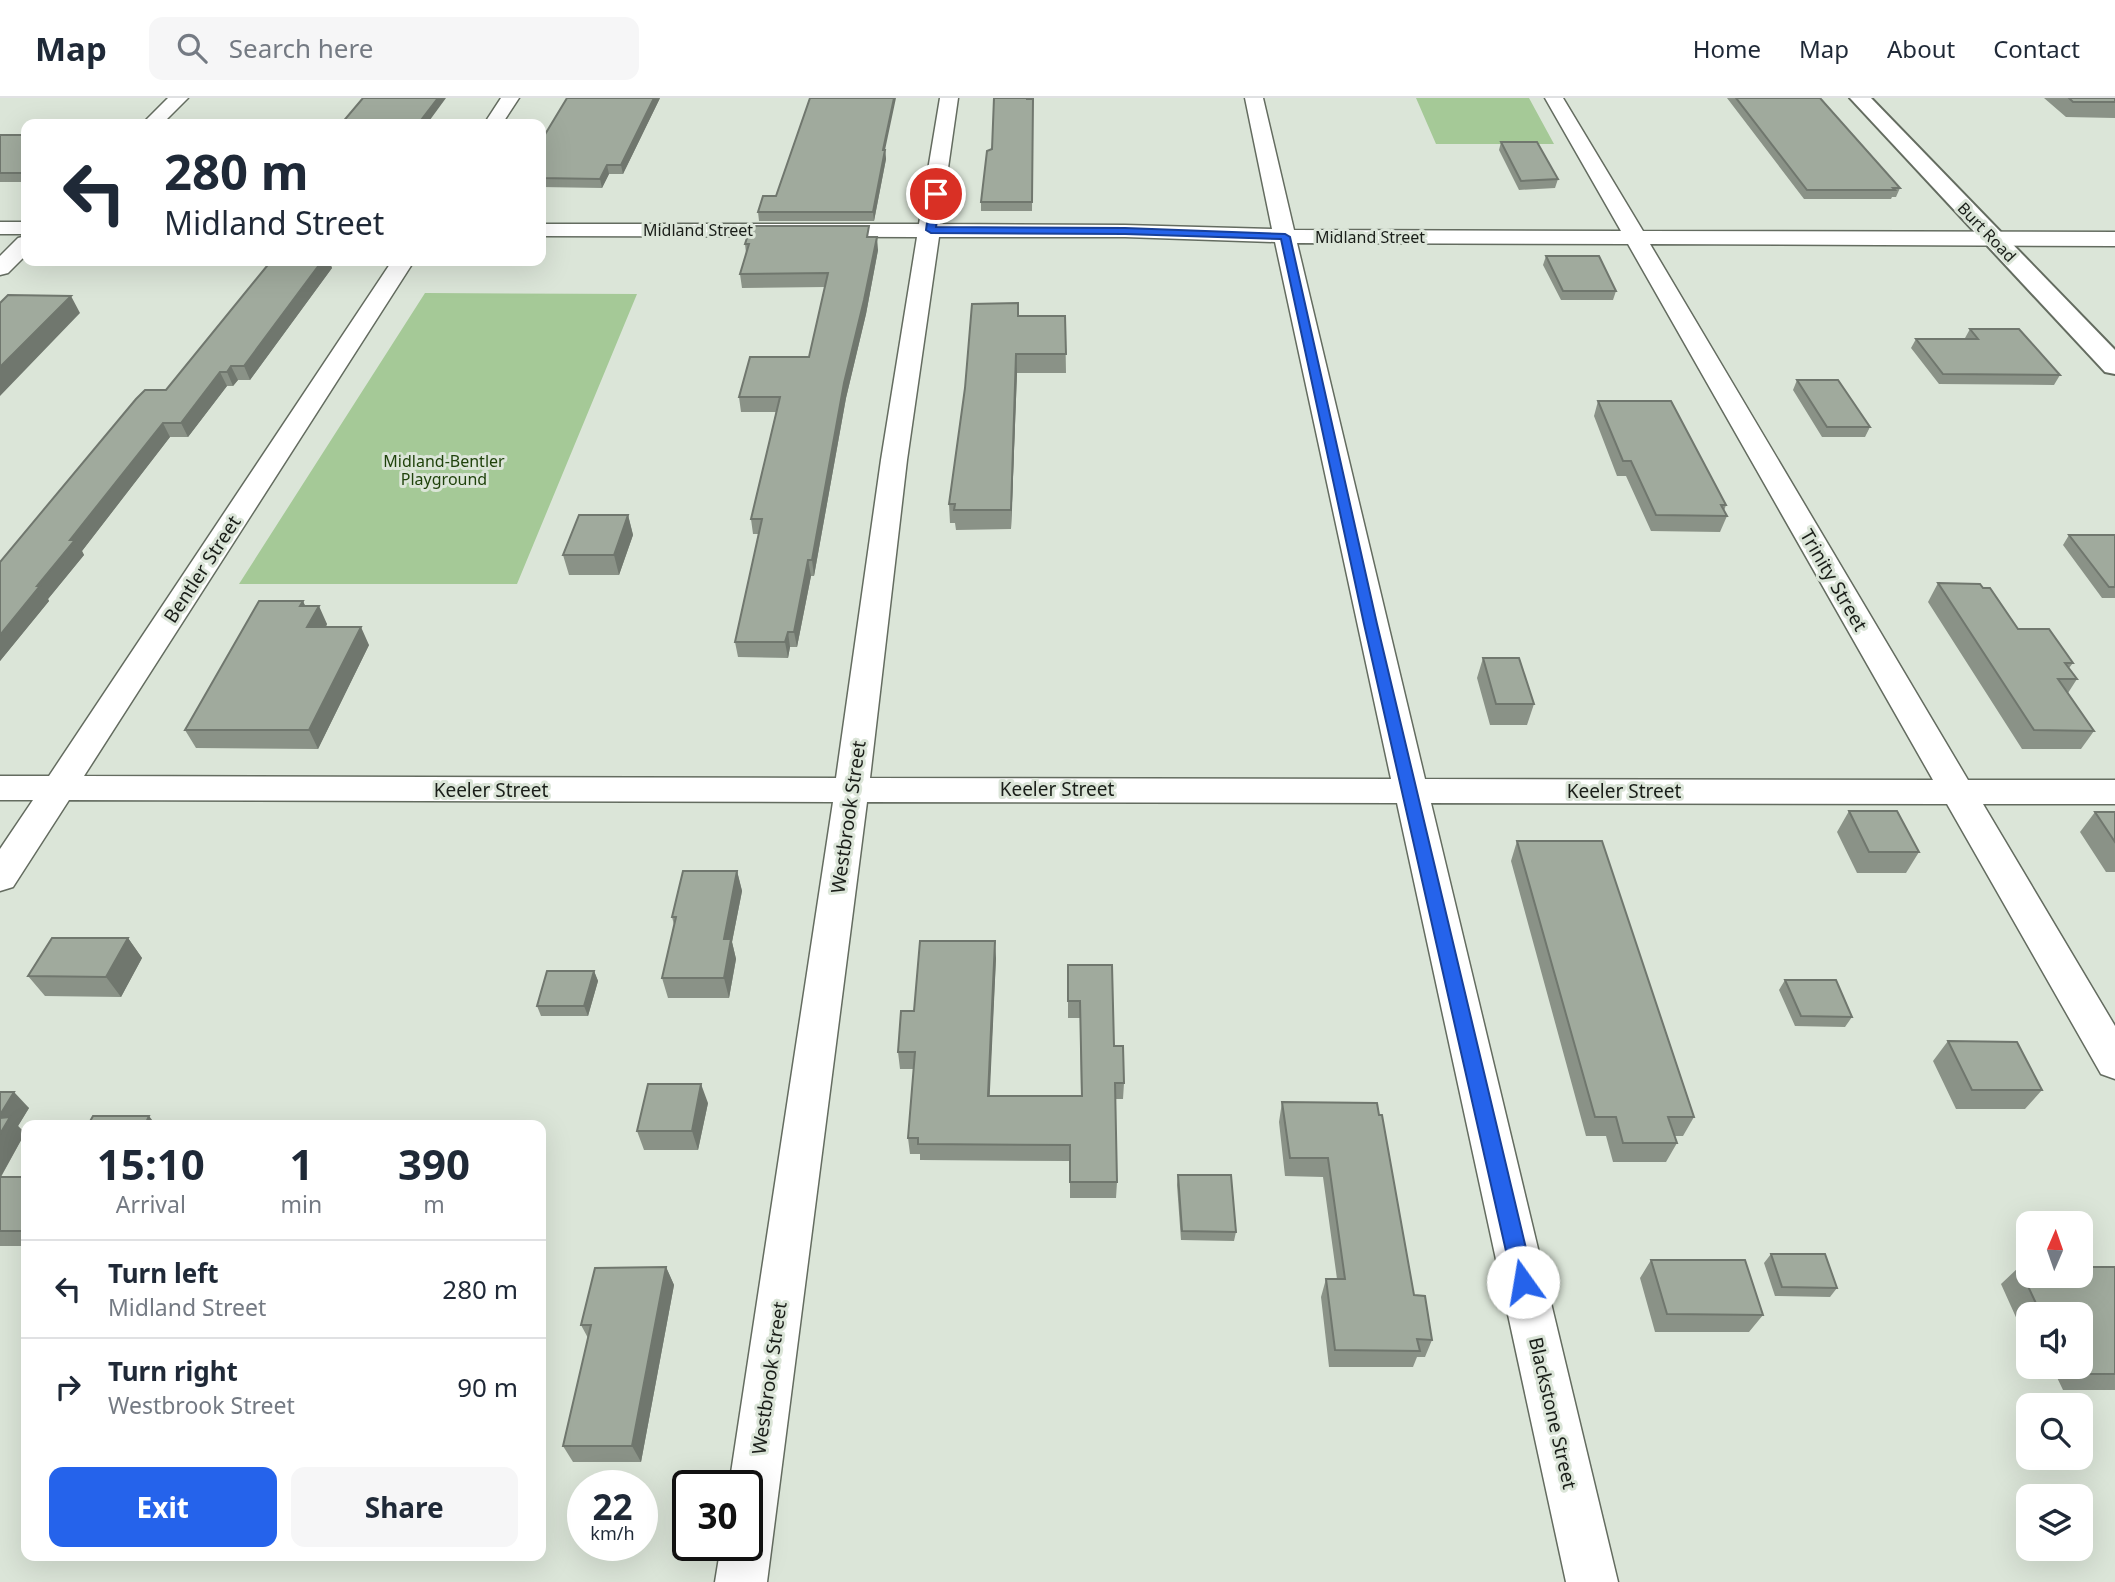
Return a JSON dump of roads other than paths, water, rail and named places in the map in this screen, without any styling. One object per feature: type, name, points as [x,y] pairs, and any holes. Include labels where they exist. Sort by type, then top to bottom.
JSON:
[{"type":"street","points":[[156,119],[179,98]]},
{"type":"street","points":[[496,119],[510,98]]},
{"type":"street","name":"Westbrook Street","points":[[756,1470],[899,425],[931,230],[949,98]]},
{"type":"street","name":"Blackstone Street","points":[[1254,98],[1371,624],[1592,1582]]},
{"type":"street","name":"Trinity Street","points":[[1554,98],[2115,1062]]},
{"type":"street","name":"Burt Road","points":[[1860,98],[2115,366]]},
{"type":"street","points":[[0,228],[21,228]]},
{"type":"street","name":"Midland Street","points":[[546,230],[1125,231],[1285,237],[2115,240]]},
{"type":"street","points":[[0,268],[21,248]]},
{"type":"street","name":"Bentler Street","points":[[0,878],[400,266]]},
{"type":"street","name":"Keeler Street","points":[[0,788],[2115,792]]},
{"type":"street","points":[[741,1582],[744,1561]]},
{"type":"park label","name":"Midland-Bentler Playground","points":[[444,470]]}]
